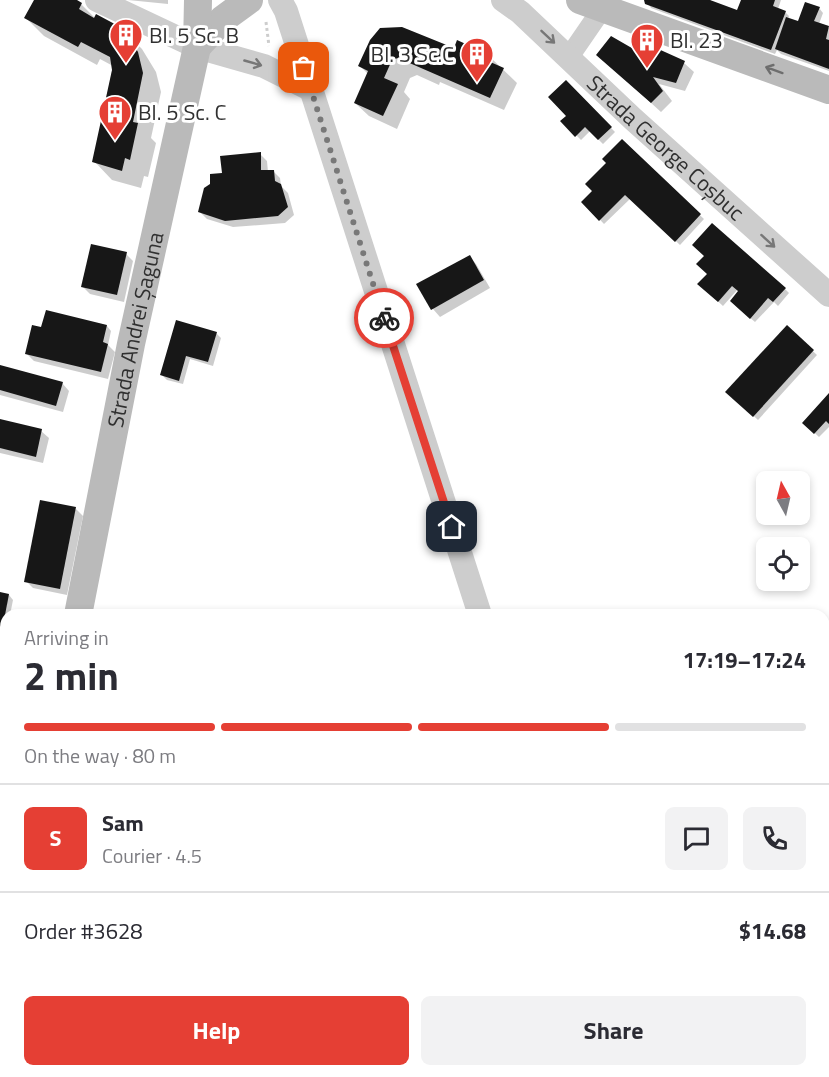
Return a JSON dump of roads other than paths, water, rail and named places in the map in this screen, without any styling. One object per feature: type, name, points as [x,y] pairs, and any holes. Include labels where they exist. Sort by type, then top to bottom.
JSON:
[{"type":"main road","name":"Strada Andrei Șaguna","points":[[79,609],[131,344],[197,47],[198,0]]},
{"type":"main road","points":[[197,47],[224,19],[249,0]]},
{"type":"main road","points":[[591,4],[829,90]]},
{"type":"street","points":[[97,0],[197,47],[264,66],[310,89]]},
{"type":"street","points":[[280,0],[286,11],[478,609]]},
{"type":"street","name":"Strada George Coșbuc","points":[[503,0],[520,12],[633,119],[829,295]]},
{"type":"street","points":[[569,57],[591,4]]},
{"type":"place","name":"Bl. 5 Sc. B","points":[[126,64]]},
{"type":"place","name":"Bl. 23","points":[[647,69]]},
{"type":"place","name":"Bl. 3 Sc.C","points":[[477,83]]},
{"type":"place","name":"Bl. 5 Sc. C","points":[[115,141]]}]
